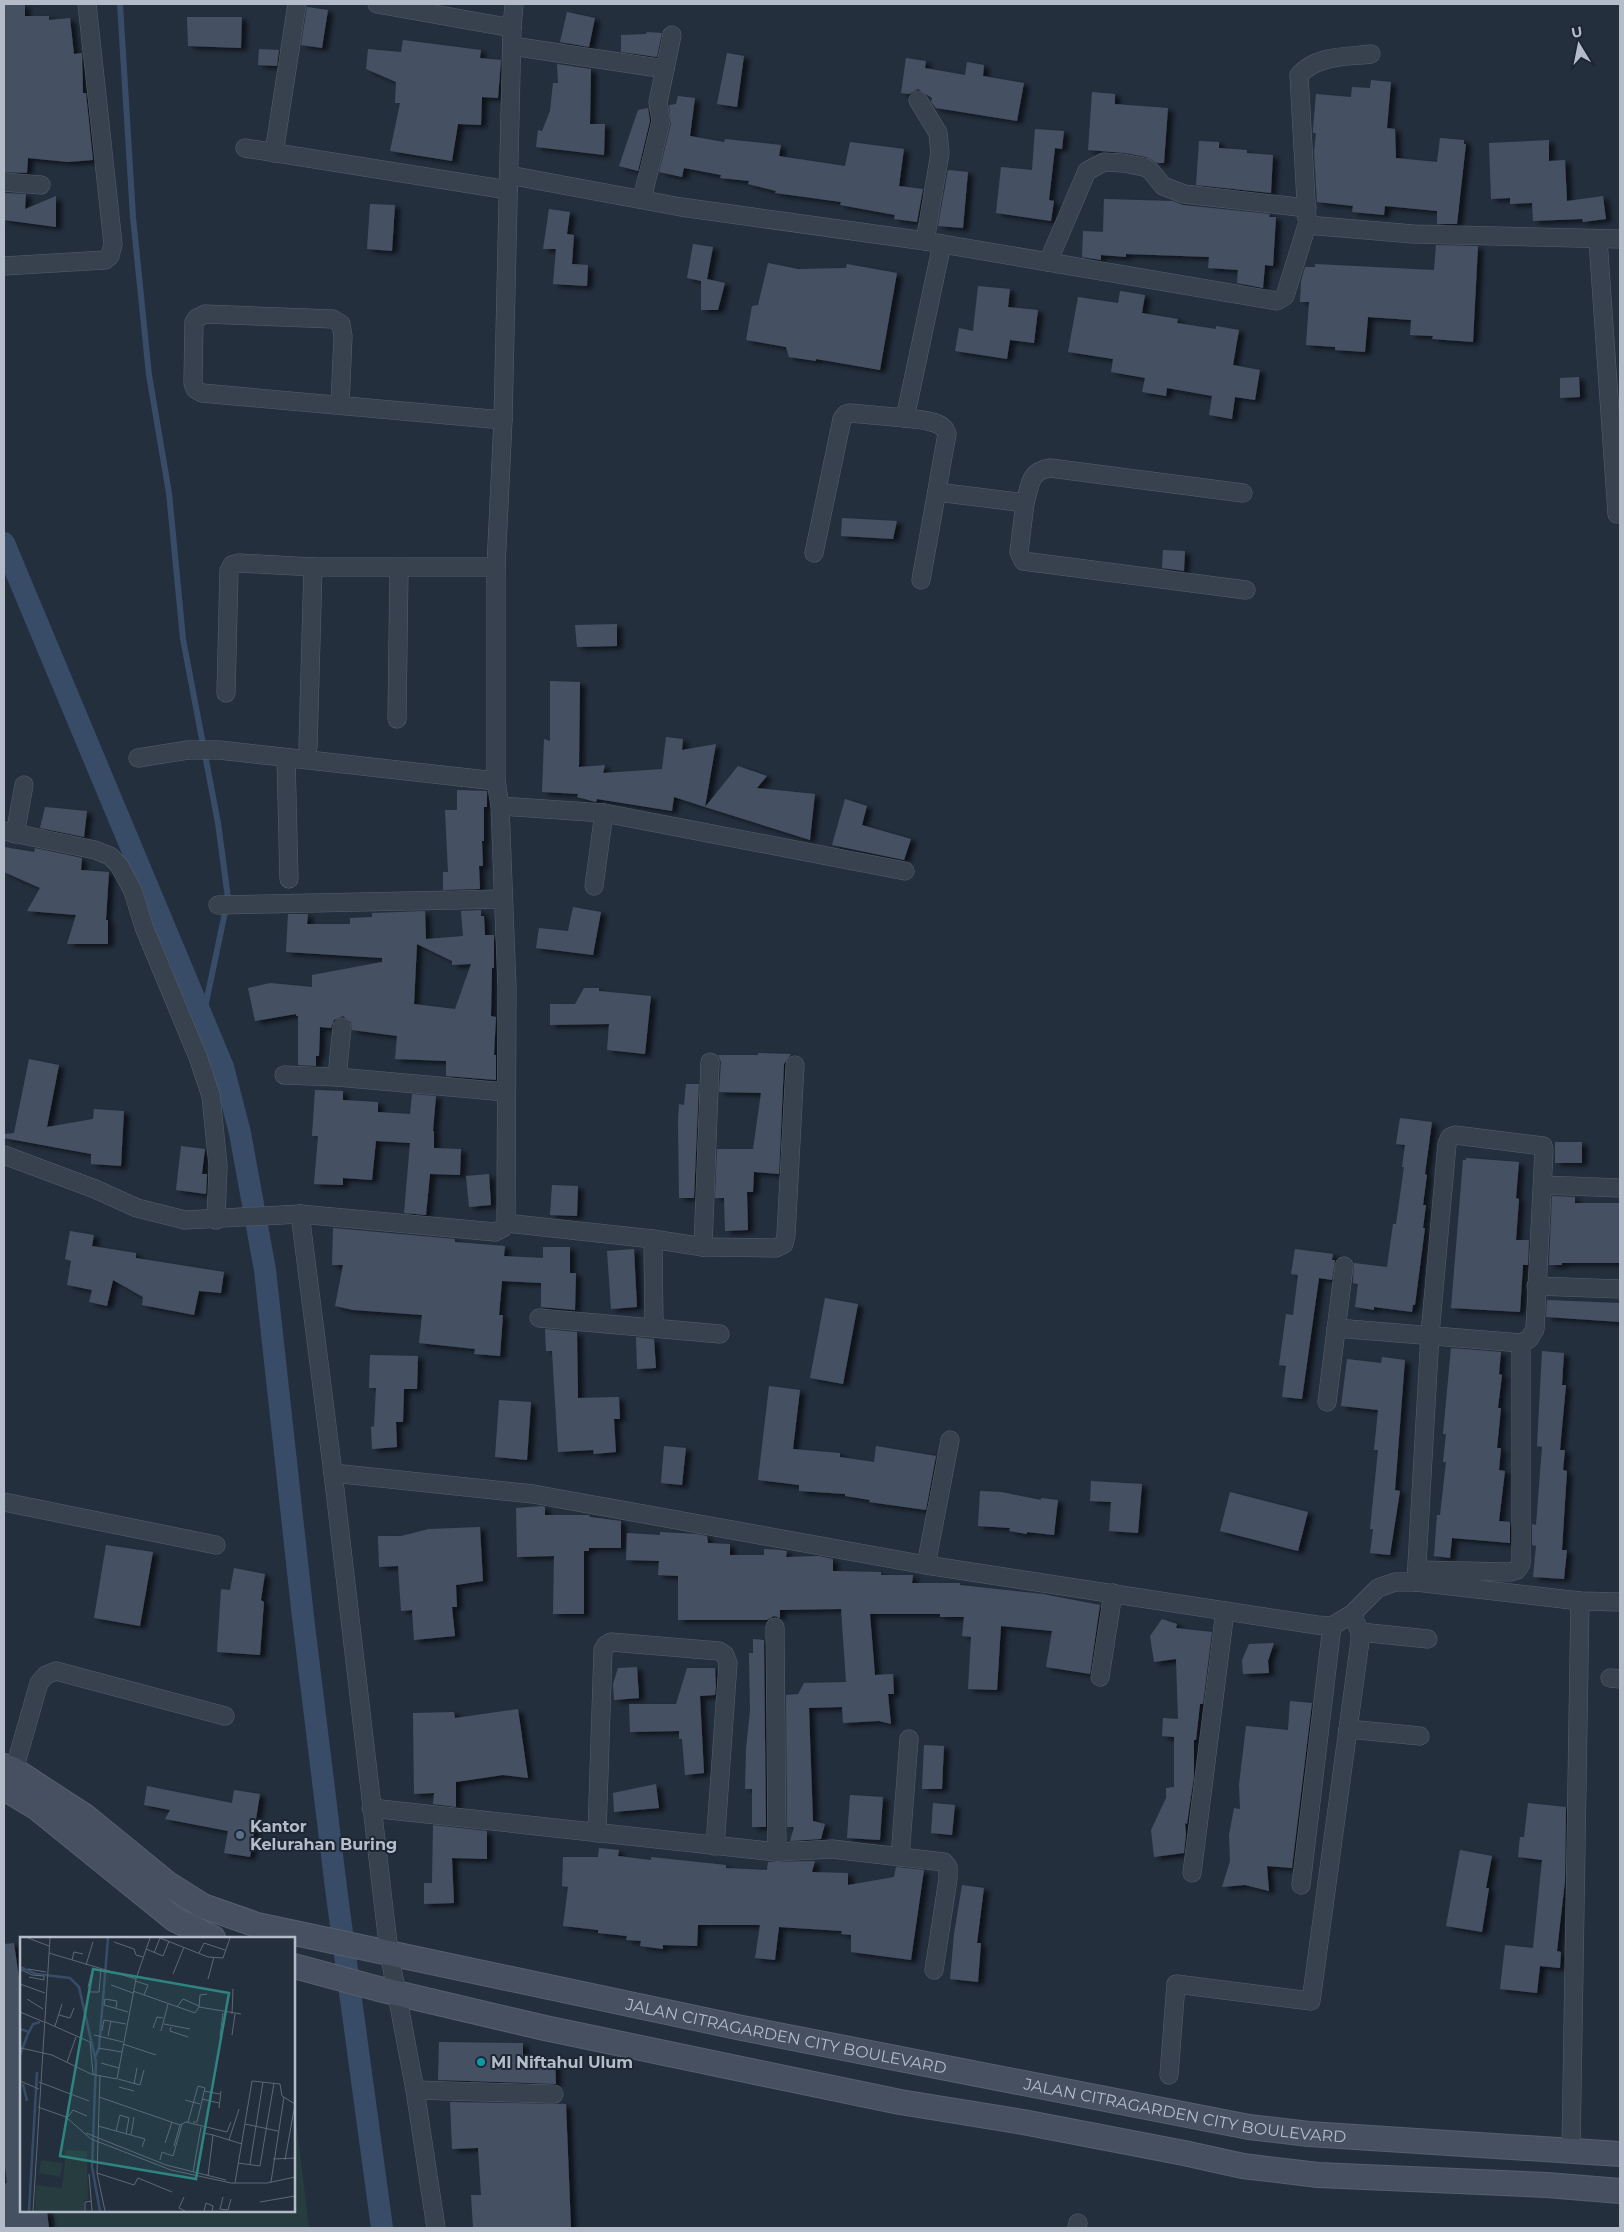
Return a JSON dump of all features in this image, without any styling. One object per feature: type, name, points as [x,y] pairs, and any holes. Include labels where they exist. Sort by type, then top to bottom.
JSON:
[{"type":"main road","name":"JALAN CITRAGARDEN CITY BOULEVARD","points":[[7,1775],[86,1817],[168,1884],[203,1906],[257,1925],[742,2028],[1249,2127],[1309,2134],[1620,2154]]},
{"type":"main road","points":[[7,1775],[43,1813],[174,1919],[212,1937]]},
{"type":"main road","points":[[295,1966],[545,2028],[900,2102],[1042,2125],[1243,2166],[1318,2175],[1547,2185],[1620,2191]]},
{"type":"street","points":[[4,266],[105,260],[110,256],[113,244],[87,4]]},
{"type":"street","points":[[274,153],[297,4]]},
{"type":"street","points":[[377,4],[512,28]]},
{"type":"street","points":[[4,1155],[95,1188],[137,1208],[185,1220],[219,1220],[292,1215],[364,1219],[495,1232],[503,1228],[506,1223],[507,988],[500,806],[496,781],[496,567],[503,420],[514,4]]},
{"type":"street","points":[[642,199],[661,121],[658,102],[672,35]]},
{"type":"street","points":[[512,46],[665,69]]},
{"type":"street","points":[[245,148],[642,199],[681,207],[924,241],[1276,301],[1285,296],[1307,226],[1299,75],[1308,65],[1323,60],[1371,54]]},
{"type":"street","points":[[918,100],[935,128],[940,153],[924,241]]},
{"type":"street","points":[[1048,262],[1087,171],[1104,162],[1144,167],[1150,170],[1163,186],[1184,194],[1307,208]]},
{"type":"street","points":[[4,182],[41,185]]},
{"type":"street","points":[[1307,226],[1413,234],[1598,240],[1620,239]]},
{"type":"street","points":[[1598,240],[1613,373],[1617,514]]},
{"type":"street","points":[[905,418],[942,244]]},
{"type":"street","points":[[340,405],[343,336],[341,324],[332,319],[205,314],[194,322],[193,383],[195,389],[202,393],[503,420]]},
{"type":"street","points":[[814,553],[842,419],[846,414],[850,412],[940,424],[946,428],[947,434],[921,580]]},
{"type":"street","points":[[1243,493],[1050,468],[1039,470],[1033,476],[1025,504],[1019,552],[1024,561],[1246,590]]},
{"type":"street","points":[[937,492],[1025,504]]},
{"type":"street","points":[[226,693],[228,571],[232,565],[239,563],[313,567],[496,567]]},
{"type":"street","points":[[308,747],[313,567]]},
{"type":"street","points":[[397,719],[399,568]]},
{"type":"street","points":[[138,758],[188,750],[219,750],[496,781]]},
{"type":"street","points":[[286,758],[289,879]]},
{"type":"street","points":[[24,786],[9,833],[94,850],[110,856],[119,865],[133,891],[144,927],[198,1057],[211,1096],[218,1166],[219,1220]]},
{"type":"street","points":[[500,806],[604,813],[905,870]]},
{"type":"street","points":[[594,886],[604,813]]},
{"type":"street","points":[[218,904],[503,899]]},
{"type":"street","points":[[337,1076],[342,1027]]},
{"type":"street","points":[[704,1248],[710,1062]]},
{"type":"street","points":[[506,1223],[652,1239],[704,1248],[776,1248],[784,1244],[795,1065]]},
{"type":"street","points":[[284,1075],[337,1076],[506,1092]]},
{"type":"street","points":[[1336,1328],[1430,1334],[1521,1343],[1529,1340],[1535,1329],[1543,1185],[1544,1150],[1542,1146],[1455,1135],[1450,1137],[1447,1144],[1430,1334],[1416,1576]]},
{"type":"street","points":[[1543,1185],[1620,1188]]},
{"type":"street","points":[[292,1215],[334,1473],[371,1808],[387,1990],[415,2090],[436,2228]]},
{"type":"street","points":[[652,1239],[654,1328]]},
{"type":"street","points":[[1327,1402],[1344,1266]]},
{"type":"street","points":[[1536,1286],[1620,1288]]},
{"type":"street","points":[[540,1318],[720,1334]]},
{"type":"street","points":[[334,1473],[533,1494],[926,1565],[1332,1626],[1352,1614],[1378,1588],[1395,1582],[1416,1576],[1510,1572],[1517,1570],[1521,1564],[1521,1343]]},
{"type":"street","points":[[926,1565],[950,1440]]},
{"type":"street","points":[[4,1502],[216,1546]]},
{"type":"street","points":[[1416,1576],[1580,1601],[1620,1602]]},
{"type":"street","points":[[1100,1677],[1113,1593]]},
{"type":"street","points":[[1571,2151],[1580,1601]]},
{"type":"street","points":[[1192,1873],[1225,1611]]},
{"type":"street","points":[[1170,2076],[1176,1984],[1311,2001],[1360,1632],[1352,1614]]},
{"type":"street","points":[[1301,1886],[1332,1626]]},
{"type":"street","points":[[775,1627],[777,1852]]},
{"type":"street","points":[[1360,1632],[1428,1639]]},
{"type":"street","points":[[597,1834],[604,1650],[606,1645],[611,1642],[719,1651],[725,1655],[728,1663],[715,1846]]},
{"type":"street","points":[[7,1775],[39,1683],[46,1675],[56,1671],[225,1716]]},
{"type":"street","points":[[1348,1729],[1420,1736]]},
{"type":"street","points":[[900,1857],[909,1740]]},
{"type":"street","points":[[371,1808],[777,1852],[832,1849],[944,1862],[948,1867],[948,1879],[934,1970]]},
{"type":"street","points":[[415,2090],[554,2094]]},
{"type":"green space","points":[[295,2128],[297,2128],[309,2228],[55,2228],[53,2212],[295,2212]]},
{"type":"building","points":[[4,4],[25,5],[25,16],[49,16],[49,20],[70,18],[74,54],[82,53],[83,93],[86,93],[93,160],[68,162],[28,158],[27,173],[4,172]]},
{"type":"building","points":[[307,7],[328,10],[322,48],[301,45]]},
{"type":"building","points":[[567,12],[595,18],[589,47],[560,42]]},
{"type":"building","points":[[187,17],[242,17],[241,48],[188,46]]},
{"type":"building","points":[[647,32],[662,33],[657,57],[621,52],[621,35],[646,34]]},
{"type":"building","points":[[403,40],[481,50],[480,58],[501,60],[498,98],[482,97],[481,125],[458,124],[452,161],[390,151],[400,103],[395,103],[396,82],[366,69],[368,49],[401,52]]},
{"type":"building","points":[[259,49],[279,50],[277,66],[258,65]]},
{"type":"building","points":[[727,53],[744,56],[737,107],[717,104]]},
{"type":"building","points":[[906,58],[926,61],[925,68],[965,75],[967,62],[984,65],[983,76],[1024,83],[1017,121],[936,108],[931,102],[932,98],[918,89],[909,94],[901,93]]},
{"type":"building","points":[[557,64],[591,69],[590,124],[605,124],[604,155],[536,147],[538,130],[542,131],[550,111],[553,83],[558,83]]},
{"type":"building","points":[[1371,80],[1391,82],[1387,128],[1395,129],[1396,158],[1437,162],[1440,138],[1464,140],[1464,144],[1466,144],[1457,224],[1437,224],[1437,211],[1385,206],[1384,215],[1352,212],[1353,206],[1317,202],[1314,152],[1316,133],[1313,133],[1316,94],[1351,97],[1352,87],[1370,88]]},
{"type":"building","points":[[1092,92],[1115,94],[1115,104],[1168,108],[1164,163],[1125,153],[1088,150]]},
{"type":"building","points":[[678,96],[695,98],[690,136],[724,142],[725,139],[781,145],[779,156],[845,166],[850,142],[904,149],[899,186],[923,189],[917,222],[894,219],[895,215],[840,205],[841,202],[775,193],[776,191],[748,184],[749,181],[720,178],[721,175],[684,168],[682,177],[659,172],[671,124],[669,105],[676,104]]},
{"type":"building","points":[[648,108],[650,121],[638,171],[619,166],[638,110]]},
{"type":"building","points":[[1035,129],[1064,131],[1062,149],[1055,148],[1049,200],[1054,201],[1051,221],[996,213],[1001,167],[1032,170]]},
{"type":"building","points":[[1549,140],[1549,161],[1565,160],[1567,201],[1603,196],[1606,219],[1583,222],[1582,219],[1533,221],[1532,203],[1510,204],[1510,198],[1491,199],[1489,143]]},
{"type":"building","points":[[1199,141],[1219,142],[1219,148],[1247,150],[1247,153],[1273,155],[1271,193],[1196,185]]},
{"type":"building","points":[[948,170],[968,172],[963,228],[938,226]]},
{"type":"building","points":[[4,193],[26,194],[25,209],[56,196],[56,227],[4,220]]},
{"type":"building","points":[[1104,199],[1173,201],[1183,205],[1270,214],[1269,217],[1276,217],[1273,266],[1265,265],[1263,288],[1237,283],[1238,270],[1208,268],[1209,257],[1126,254],[1126,257],[1101,255],[1101,260],[1082,257],[1083,231],[1103,232]]},
{"type":"building","points":[[370,204],[395,205],[392,251],[367,249]]},
{"type":"building","points":[[549,209],[570,212],[567,234],[574,235],[572,264],[588,265],[587,286],[553,284],[556,249],[543,249]]},
{"type":"building","points":[[693,244],[713,247],[707,279],[725,283],[718,310],[701,310],[701,281],[687,278]]},
{"type":"building","points":[[1436,245],[1478,246],[1473,342],[1432,339],[1433,336],[1410,335],[1411,320],[1368,317],[1365,352],[1335,350],[1335,347],[1306,345],[1309,302],[1300,302],[1301,281],[1305,267],[1315,267],[1315,264],[1434,270]]},
{"type":"building","points":[[768,263],[798,269],[846,268],[847,264],[897,273],[880,370],[816,359],[816,361],[789,357],[786,347],[746,340],[752,306],[758,305]]},
{"type":"building","points":[[978,286],[1010,289],[1008,307],[1038,310],[1034,343],[1010,340],[1007,359],[955,351],[959,328],[973,331]]},
{"type":"building","points":[[1120,291],[1145,295],[1142,313],[1178,319],[1177,323],[1216,329],[1216,326],[1239,330],[1233,365],[1260,370],[1255,400],[1235,397],[1232,419],[1209,415],[1212,396],[1167,388],[1166,396],[1142,392],[1145,378],[1111,372],[1113,359],[1068,352],[1078,297],[1118,303]]},
{"type":"building","points":[[1579,377],[1580,397],[1560,398],[1560,378]]},
{"type":"building","points":[[842,518],[897,521],[893,539],[841,536]]},
{"type":"building","points":[[1163,550],[1185,551],[1184,571],[1162,568]]},
{"type":"building","points":[[617,624],[617,646],[577,647],[575,625]]},
{"type":"building","points":[[550,681],[580,682],[579,767],[605,765],[603,773],[662,769],[666,737],[683,739],[682,750],[716,744],[705,807],[674,797],[672,811],[597,799],[596,802],[577,797],[578,794],[542,792],[544,739],[550,741]]},
{"type":"building","points":[[738,766],[767,776],[757,788],[815,794],[810,840],[705,807]]},
{"type":"building","points":[[457,790],[487,791],[487,807],[484,807],[484,841],[482,841],[483,866],[479,866],[480,889],[443,890],[443,872],[448,872],[445,810],[457,810]]},
{"type":"building","points":[[845,799],[867,806],[862,825],[911,839],[904,860],[832,845]]},
{"type":"building","points":[[45,807],[87,811],[84,837],[40,828]]},
{"type":"building","points":[[4,847],[34,852],[35,848],[82,858],[81,870],[109,872],[106,920],[108,920],[108,944],[67,944],[76,915],[27,911],[40,888],[4,872]]},
{"type":"building","points":[[573,907],[601,912],[593,955],[536,948],[539,928],[568,931]]},
{"type":"building","points":[[481,910],[481,916],[484,916],[485,935],[494,935],[491,1016],[496,1017],[494,1055],[496,1055],[496,1080],[446,1076],[446,1061],[395,1059],[397,1036],[352,1030],[351,1022],[343,1016],[334,1020],[331,1028],[320,1027],[319,1056],[316,1056],[316,1066],[298,1065],[298,1016],[296,1014],[255,1021],[248,988],[270,983],[312,987],[312,975],[382,962],[382,958],[286,952],[288,914],[308,914],[307,924],[350,924],[350,918],[372,917],[372,913],[425,911],[426,939],[463,936],[461,911]],"holes":[[[417,944],[452,961],[452,965],[471,964],[455,1009],[414,1004]]]},
{"type":"building","points":[[584,988],[599,988],[599,991],[651,996],[645,1054],[607,1050],[609,1024],[550,1025],[550,1004],[575,1004]]},
{"type":"building","points":[[758,1053],[791,1054],[784,1064],[779,1174],[754,1172],[753,1192],[747,1192],[748,1230],[725,1231],[724,1198],[715,1198],[717,1149],[753,1149],[761,1093],[719,1092],[721,1062],[718,1055],[758,1055]]},
{"type":"building","points":[[29,1059],[59,1065],[47,1127],[93,1119],[94,1109],[124,1111],[121,1166],[91,1164],[91,1154],[4,1138],[4,1134],[14,1133]]},
{"type":"building","points":[[686,1084],[699,1084],[694,1198],[679,1198],[678,1120],[679,1104],[684,1105]]},
{"type":"building","points":[[315,1090],[343,1091],[343,1100],[378,1102],[378,1112],[410,1114],[412,1094],[436,1096],[433,1131],[434,1148],[461,1149],[460,1175],[430,1174],[426,1215],[404,1213],[410,1143],[376,1141],[372,1180],[343,1178],[343,1185],[314,1184],[318,1136],[312,1136]]},
{"type":"building","points":[[1400,1118],[1432,1122],[1425,1174],[1427,1175],[1423,1205],[1426,1205],[1423,1228],[1425,1228],[1415,1305],[1413,1305],[1412,1312],[1374,1307],[1374,1310],[1355,1307],[1358,1284],[1353,1283],[1354,1263],[1387,1267],[1393,1224],[1396,1224],[1404,1167],[1402,1167],[1405,1145],[1396,1144]]},
{"type":"building","points":[[1555,1142],[1582,1142],[1582,1163],[1555,1163]]},
{"type":"building","points":[[181,1146],[205,1149],[202,1174],[207,1174],[206,1194],[176,1190]]},
{"type":"building","points":[[1466,1158],[1519,1162],[1516,1198],[1519,1199],[1516,1240],[1529,1240],[1528,1265],[1523,1265],[1520,1312],[1451,1308],[1463,1160],[1466,1160]]},
{"type":"building","points":[[489,1174],[491,1205],[469,1207],[466,1176]]},
{"type":"building","points":[[552,1185],[578,1186],[577,1216],[550,1215]]},
{"type":"building","points":[[1552,1196],[1575,1197],[1575,1203],[1620,1203],[1620,1263],[1562,1263],[1562,1265],[1549,1265]]},
{"type":"building","points":[[333,1228],[455,1239],[455,1242],[505,1246],[504,1256],[543,1258],[543,1247],[570,1247],[570,1273],[576,1273],[575,1310],[541,1307],[541,1283],[502,1281],[499,1315],[503,1315],[500,1356],[474,1354],[475,1349],[419,1343],[422,1315],[353,1310],[335,1306],[343,1265],[332,1265]]},
{"type":"building","points":[[70,1231],[94,1235],[92,1246],[136,1253],[136,1258],[224,1272],[221,1293],[199,1291],[194,1315],[142,1305],[143,1297],[113,1280],[107,1306],[89,1302],[92,1290],[67,1285],[71,1261],[65,1259]]},
{"type":"building","points":[[634,1249],[637,1307],[611,1309],[607,1251]]},
{"type":"building","points":[[1295,1249],[1333,1254],[1332,1260],[1335,1260],[1332,1280],[1319,1278],[1302,1399],[1282,1397],[1286,1366],[1279,1365],[1286,1314],[1293,1315],[1298,1275],[1291,1274]]},
{"type":"building","points":[[825,1298],[858,1304],[843,1384],[810,1378]]},
{"type":"building","points":[[1547,1300],[1620,1303],[1620,1322],[1546,1317]]},
{"type":"building","points":[[545,1329],[577,1332],[578,1398],[619,1397],[620,1419],[614,1419],[616,1452],[594,1454],[593,1450],[558,1452],[552,1351],[546,1351]]},
{"type":"building","points":[[636,1337],[654,1339],[656,1368],[637,1369]]},
{"type":"building","points":[[1451,1348],[1501,1352],[1499,1374],[1502,1375],[1498,1408],[1501,1408],[1497,1448],[1501,1448],[1499,1470],[1505,1471],[1499,1521],[1510,1522],[1510,1543],[1452,1538],[1450,1558],[1434,1556],[1437,1515],[1440,1515],[1446,1462],[1443,1462],[1446,1434],[1443,1434]]},
{"type":"building","points":[[1542,1351],[1564,1353],[1562,1385],[1566,1385],[1560,1450],[1565,1450],[1563,1470],[1567,1471],[1562,1550],[1567,1550],[1564,1579],[1533,1577],[1536,1546],[1532,1545],[1532,1524],[1536,1525],[1542,1447],[1537,1446]]},
{"type":"building","points":[[370,1355],[418,1356],[417,1389],[404,1389],[403,1422],[396,1422],[397,1447],[372,1449],[371,1427],[374,1426],[376,1388],[369,1388]]},
{"type":"building","points":[[1382,1357],[1405,1360],[1395,1490],[1400,1491],[1390,1555],[1370,1553],[1373,1529],[1370,1529],[1378,1450],[1374,1450],[1378,1410],[1341,1406],[1347,1359],[1381,1363]]},
{"type":"building","points":[[769,1386],[800,1390],[793,1449],[840,1453],[840,1457],[874,1462],[876,1446],[936,1456],[926,1510],[869,1502],[870,1500],[845,1496],[845,1494],[799,1491],[799,1485],[758,1480]]},
{"type":"building","points":[[499,1400],[531,1402],[527,1460],[495,1457]]},
{"type":"building","points":[[664,1446],[686,1448],[682,1485],[661,1483]]},
{"type":"building","points":[[1091,1481],[1142,1484],[1138,1533],[1109,1531],[1111,1502],[1090,1501]]},
{"type":"building","points":[[980,1491],[1001,1492],[1041,1500],[1041,1498],[1058,1500],[1054,1535],[1027,1532],[1027,1534],[1009,1531],[1010,1528],[978,1526]]},
{"type":"building","points":[[1230,1492],[1308,1512],[1298,1551],[1220,1531]]},
{"type":"building","points":[[545,1507],[545,1515],[589,1515],[590,1517],[621,1521],[621,1548],[589,1548],[589,1551],[584,1551],[584,1614],[553,1614],[554,1556],[517,1557],[516,1508]]},
{"type":"building","points":[[480,1527],[483,1581],[456,1585],[457,1607],[452,1607],[455,1636],[414,1640],[412,1610],[401,1611],[398,1566],[379,1567],[378,1536],[401,1536],[429,1529]]},
{"type":"building","points":[[660,1532],[707,1536],[708,1543],[730,1544],[730,1555],[764,1555],[764,1549],[781,1550],[787,1551],[786,1557],[819,1556],[833,1559],[833,1571],[881,1572],[881,1575],[913,1575],[912,1583],[960,1583],[960,1585],[1043,1594],[1100,1605],[1090,1674],[1046,1667],[1052,1631],[1001,1626],[997,1690],[968,1689],[971,1637],[962,1636],[964,1617],[940,1617],[940,1614],[870,1614],[875,1675],[893,1674],[894,1694],[888,1694],[891,1724],[879,1721],[843,1723],[842,1707],[809,1708],[813,1821],[825,1824],[821,1839],[790,1841],[794,1827],[787,1827],[786,1695],[798,1694],[804,1683],[846,1682],[841,1609],[780,1610],[780,1618],[774,1616],[767,1620],[678,1620],[678,1576],[658,1575],[659,1561],[626,1560],[627,1533],[660,1535]]},
{"type":"building","points":[[106,1545],[153,1552],[140,1626],[94,1618]]},
{"type":"building","points":[[234,1568],[265,1574],[261,1600],[264,1602],[260,1655],[217,1652],[221,1589],[230,1590]]},
{"type":"building","points":[[1162,1619],[1177,1624],[1176,1628],[1212,1632],[1203,1704],[1200,1704],[1196,1740],[1194,1740],[1194,1776],[1187,1824],[1185,1823],[1184,1853],[1154,1857],[1151,1830],[1166,1798],[1166,1788],[1174,1787],[1174,1737],[1162,1736],[1163,1718],[1178,1719],[1176,1659],[1154,1662],[1150,1636]]},
{"type":"building","points":[[753,1639],[764,1640],[766,1827],[752,1827],[752,1789],[745,1789],[746,1749],[750,1711],[749,1653],[753,1653]]},
{"type":"building","points":[[1274,1643],[1268,1661],[1269,1673],[1243,1674],[1242,1660],[1249,1644]]},
{"type":"building","points":[[637,1667],[639,1698],[614,1700],[613,1684],[618,1668]]},
{"type":"building","points":[[687,1668],[715,1668],[716,1687],[715,1695],[700,1696],[704,1773],[685,1775],[682,1739],[679,1739],[679,1731],[630,1732],[629,1704],[676,1704]]},
{"type":"building","points":[[1290,1701],[1312,1703],[1292,1868],[1267,1866],[1269,1891],[1245,1885],[1222,1887],[1230,1861],[1229,1835],[1234,1808],[1240,1809],[1239,1785],[1246,1726],[1288,1730]]},
{"type":"building","points":[[518,1709],[528,1778],[503,1775],[456,1782],[456,1807],[433,1804],[434,1793],[414,1794],[413,1713],[454,1712],[455,1718]]},
{"type":"building","points":[[924,1745],[944,1746],[942,1789],[922,1789]]},
{"type":"building","points":[[656,1784],[659,1808],[614,1812],[613,1793]]},
{"type":"building","points":[[147,1786],[232,1803],[234,1790],[260,1794],[250,1857],[224,1853],[228,1831],[165,1819],[170,1810],[144,1805]]},
{"type":"building","points":[[850,1795],[883,1797],[880,1840],[847,1838]]},
{"type":"building","points":[[933,1803],[955,1805],[952,1835],[931,1833]]},
{"type":"building","points":[[1528,1803],[1566,1807],[1565,1881],[1557,1951],[1561,1952],[1560,1968],[1540,1966],[1537,1993],[1500,1989],[1505,1945],[1533,1948],[1542,1860],[1518,1857],[1520,1837],[1524,1837]]},
{"type":"building","points":[[433,1825],[487,1831],[487,1859],[452,1858],[454,1903],[424,1904],[424,1883],[432,1883]]},
{"type":"building","points":[[599,1848],[619,1850],[618,1856],[651,1860],[651,1857],[726,1865],[726,1868],[767,1870],[768,1862],[815,1861],[812,1872],[848,1873],[848,1885],[894,1877],[896,1867],[924,1870],[911,1960],[851,1952],[851,1935],[841,1934],[842,1931],[779,1927],[775,1960],[755,1958],[760,1925],[698,1925],[697,1946],[663,1945],[663,1949],[640,1946],[641,1941],[626,1940],[627,1936],[598,1933],[598,1930],[563,1926],[568,1887],[562,1886],[563,1857],[598,1857]]},
{"type":"building","points":[[1460,1850],[1492,1856],[1486,1888],[1489,1888],[1482,1932],[1446,1926]]},
{"type":"building","points":[[962,1885],[984,1888],[977,1943],[981,1943],[978,1982],[950,1979],[954,1934]]},
{"type":"building","points":[[14,1943],[20,1985],[20,2212],[47,2212],[49,2228],[4,2228],[4,2184],[7,2183],[4,2157],[4,1944]]},
{"type":"building","name":"MI Niftahul Ulum","points":[[439,2042],[523,2043],[523,2058],[555,2057],[556,2084],[438,2080]]},
{"type":"building","points":[[450,2102],[566,2104],[571,2228],[473,2228],[471,2195],[481,2195],[478,2148],[452,2149]]},
{"type":"waterway","points":[[120,4],[133,217],[149,375],[169,493],[183,639],[218,823],[228,898],[203,1017]]},
{"type":"waterway","points":[[4,543],[223,1067],[240,1133],[265,1270],[303,1617],[337,1896],[382,2228]]},
{"type":"place","name":"Kantor Kelurahan Buring","points":[[240,1835]]},
{"type":"place","name":"MI Niftahul Ulum","points":[[481,2062]]}]
